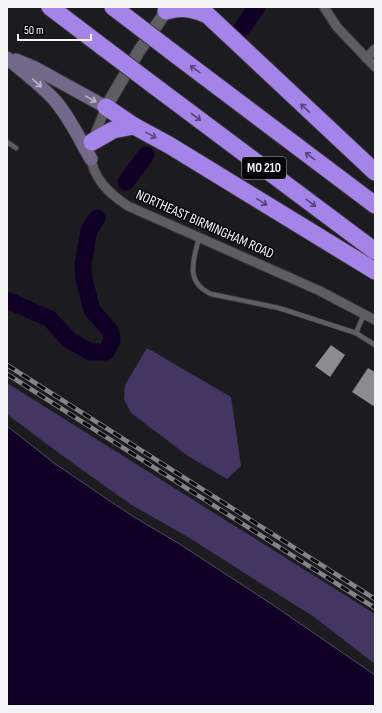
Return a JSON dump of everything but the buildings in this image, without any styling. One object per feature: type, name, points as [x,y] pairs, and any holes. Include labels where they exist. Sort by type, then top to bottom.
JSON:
[{"type":"highway","name":"MO 210","points":[[50,7],[375,251]]},
{"type":"highway","points":[[167,9],[184,8],[202,10],[375,172]]},
{"type":"highway","name":"MO 210","points":[[119,12],[375,204]]},
{"type":"highway","points":[[106,107],[134,126],[169,145],[375,271]]},
{"type":"highway","points":[[91,150],[113,130],[134,126]]},
{"type":"main road","points":[[7,57],[35,68],[106,107]]},
{"type":"main road","points":[[7,57],[57,103],[91,150]]},
{"type":"street","points":[[324,7],[337,27],[375,67]]},
{"type":"street","points":[[91,150],[106,107],[139,51],[167,9]]},
{"type":"street","points":[[366,58],[375,49]]},
{"type":"street","name":"NORTHEAST BIRMINGHAM ROAD","points":[[91,150],[92,166],[96,176],[112,194],[120,200],[199,238],[320,291],[375,320]]},
{"type":"lane","points":[[7,142],[16,148]]},
{"type":"lane","points":[[199,238],[194,257],[194,279],[199,287],[205,292],[280,308],[356,333],[375,345]]},
{"type":"lane","points":[[356,333],[364,314]]},
{"type":"shaded area","points":[[147,348],[231,397],[241,466],[227,479],[188,456],[131,413],[124,399],[125,385]]},
{"type":"shaded area","points":[[7,383],[375,614],[375,664],[314,617],[188,537],[130,504],[7,414]]},
{"type":"shaded area","points":[[7,426],[54,463],[110,501],[273,605],[375,675],[375,706],[7,706]]},
{"type":"waterway","points":[[242,28],[257,7]]},
{"type":"waterway","points":[[126,182],[146,155]]},
{"type":"waterway","points":[[7,300],[50,319],[69,340],[91,352],[106,352],[112,341],[111,332],[92,310],[84,279],[83,264],[89,230],[97,218]]},
{"type":"railway","points":[[7,365],[375,599]]},
{"type":"railway","points":[[7,374],[375,608]]}]
